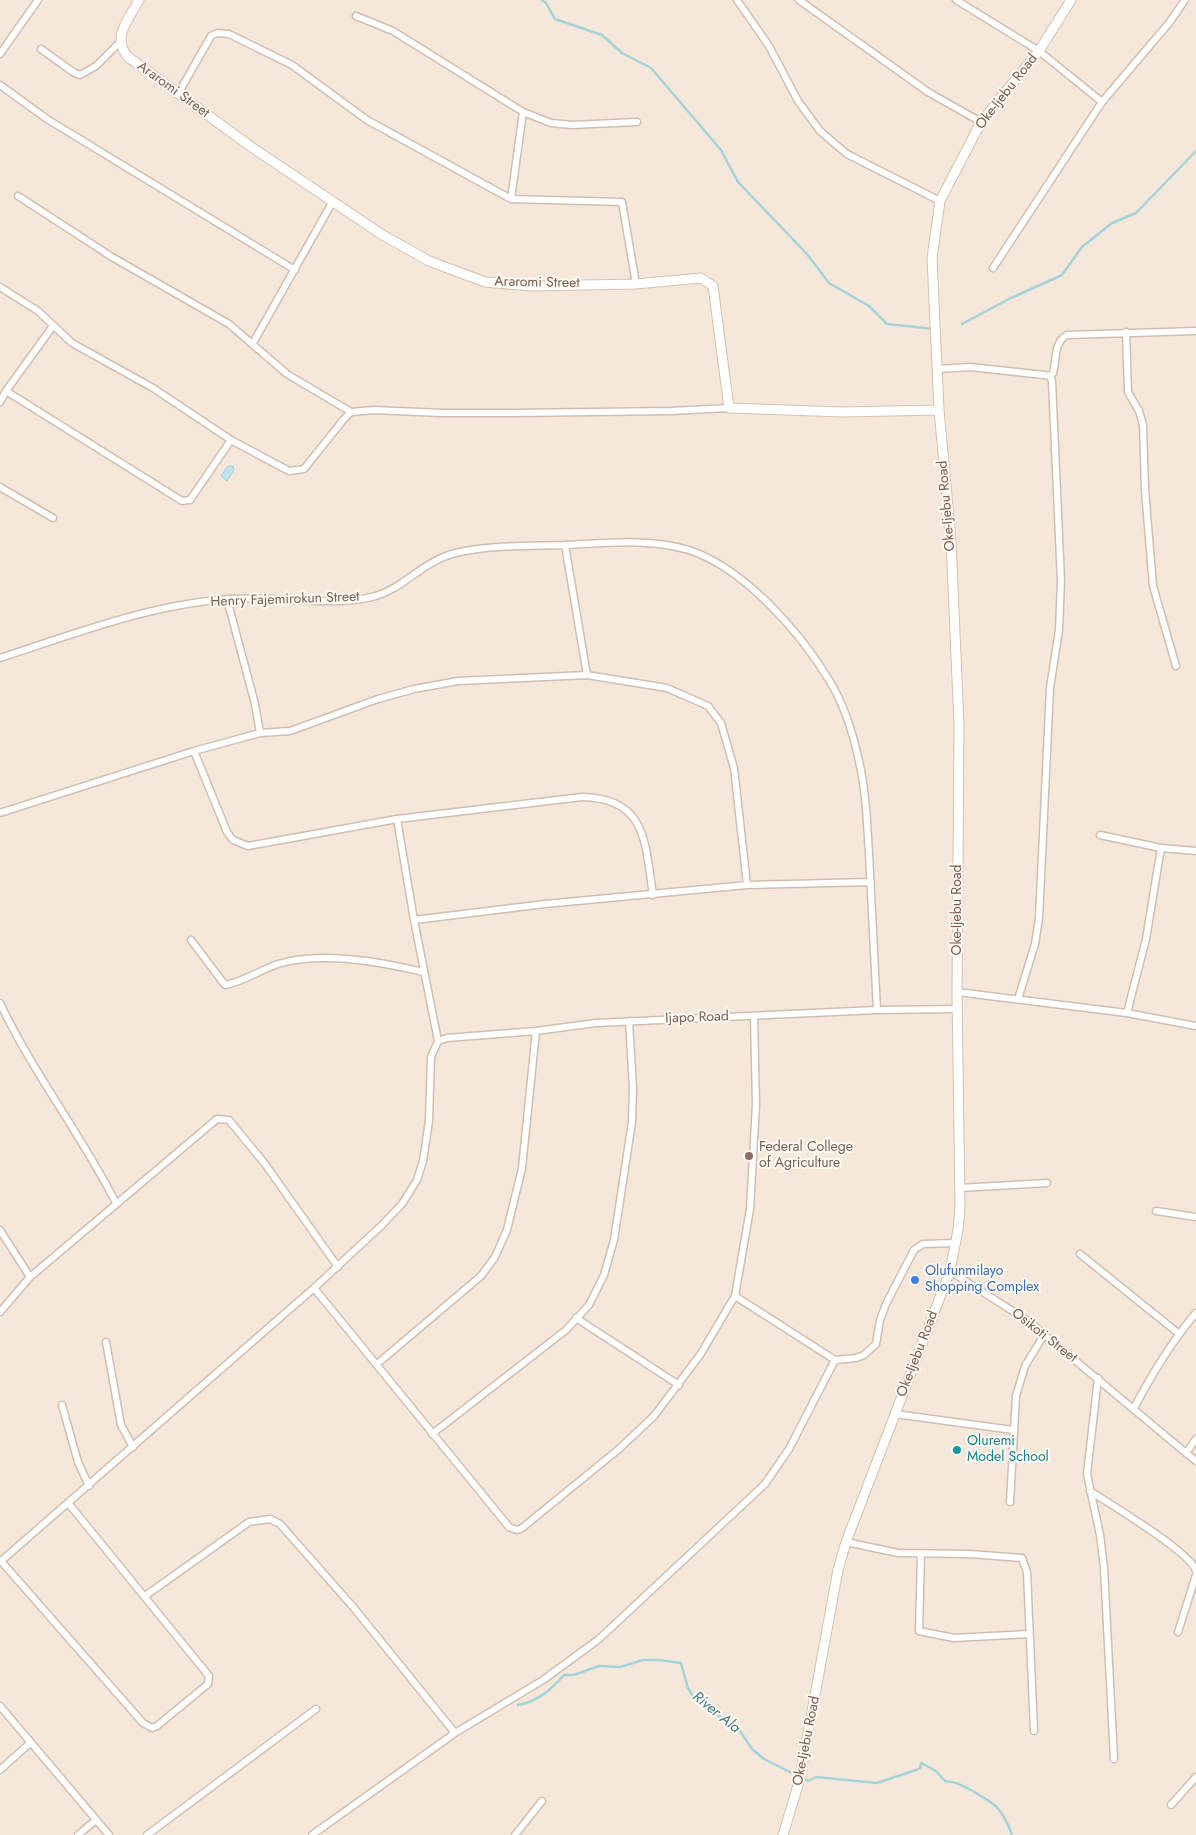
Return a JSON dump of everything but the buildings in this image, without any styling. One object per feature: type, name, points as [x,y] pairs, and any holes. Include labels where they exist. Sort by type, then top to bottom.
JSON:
[{"type":"main road","points":[[120,42],[120,34],[139,0]]},
{"type":"main road","name":"Oke-Ijebu Road","points":[[783,1835],[800,1782],[838,1570],[846,1542],[950,1271],[956,1243],[960,1188],[957,992],[959,725],[951,540],[939,410],[932,258],[940,201],[981,122],[1039,51],[1072,0]]},
{"type":"main road","name":"Araromi Street","points":[[120,42],[128,57],[250,146],[403,247],[429,262],[474,279],[531,286],[636,284],[701,278],[713,286],[729,408]]},
{"type":"main road","points":[[729,408],[843,412],[939,410]]},
{"type":"street","points":[[0,54],[37,0]]},
{"type":"street","points":[[737,0],[769,46],[798,100],[820,131],[847,154],[940,201]]},
{"type":"street","points":[[799,0],[928,92],[981,122]]},
{"type":"street","points":[[956,0],[1039,51],[1102,102]]},
{"type":"street","points":[[993,268],[1102,102],[1170,23],[1185,0]]},
{"type":"street","points":[[356,16],[393,32],[523,112],[551,122],[572,125],[637,122]]},
{"type":"street","points":[[178,94],[211,36],[224,32],[292,65],[367,120],[512,199],[622,202],[636,284]]},
{"type":"street","points":[[41,49],[80,75],[96,66],[120,42]]},
{"type":"street","points":[[0,85],[47,119],[295,270]]},
{"type":"street","points":[[512,199],[523,112]]},
{"type":"street","points":[[18,196],[112,257],[229,324],[287,374],[352,412],[374,410],[442,413],[632,412],[729,408]]},
{"type":"street","points":[[253,343],[334,201]]},
{"type":"street","points":[[0,287],[38,311],[72,343],[153,388],[231,440],[289,471],[304,469],[344,419],[352,412]]},
{"type":"street","points":[[0,402],[52,326]]},
{"type":"street","points":[[938,369],[970,367],[1050,376],[1054,374],[1056,350],[1063,337],[1126,332],[1196,331]]},
{"type":"street","points":[[1126,332],[1128,392],[1140,411],[1143,425],[1145,490],[1153,586],[1176,666]]},
{"type":"street","points":[[1018,999],[1035,944],[1038,918],[1050,688],[1059,620],[1061,581],[1052,381],[1050,376]]},
{"type":"street","points":[[6,391],[182,501],[190,500],[231,440]]},
{"type":"street","points":[[0,487],[53,518]]},
{"type":"street","name":"Henry Fajemirokun Street","points":[[0,658],[129,617],[227,599],[347,600],[370,598],[384,593],[438,558],[458,552],[524,546],[638,542],[666,544],[690,551],[730,570],[778,614],[829,679],[852,734],[860,763],[867,815],[876,1010]]},
{"type":"street","points":[[565,544],[587,675]]},
{"type":"street","points":[[227,599],[255,704],[260,733]]},
{"type":"street","points":[[0,813],[194,751],[260,733],[290,731],[378,699],[414,689],[458,681],[587,675],[646,684],[682,694],[708,706],[721,723],[734,768],[746,885]]},
{"type":"street","points":[[194,751],[228,832],[233,840],[248,846],[397,819],[582,797],[600,797],[620,804],[631,813],[639,827],[646,850],[653,895]]},
{"type":"street","points":[[69,1504],[207,1673],[209,1680],[157,1726],[152,1728],[144,1723],[0,1561],[69,1504],[338,1267],[402,1204],[417,1180],[427,1143],[431,1057],[438,1041],[414,920],[397,819]]},
{"type":"street","points":[[1100,835],[1161,848],[1196,852]]},
{"type":"street","points":[[1127,1013],[1146,939],[1161,848]]},
{"type":"street","points":[[414,920],[746,885],[871,882]]},
{"type":"street","points":[[191,940],[224,985],[279,964],[298,961],[333,959],[374,962],[424,972]]},
{"type":"street","points":[[957,992],[1127,1013],[1196,1026]]},
{"type":"street","points":[[0,1003],[13,1030],[50,1093],[95,1162],[116,1203]]},
{"type":"street","name":"Ijapo Road","points":[[438,1041],[447,1038],[536,1031],[596,1023],[876,1010],[958,1009]]},
{"type":"street","points":[[314,1288],[509,1527],[517,1530],[619,1449],[654,1416],[700,1355],[735,1296],[750,1209],[756,1105],[754,1016]]},
{"type":"street","points":[[432,1434],[566,1330],[589,1305],[604,1275],[614,1240],[632,1122],[633,1088],[629,1021]]},
{"type":"street","points":[[377,1364],[481,1276],[495,1257],[507,1230],[522,1168],[536,1031]]},
{"type":"street","points":[[0,1312],[30,1277],[94,1225],[116,1203],[217,1119],[228,1120],[265,1164],[338,1267]]},
{"type":"street","points":[[960,1188],[1048,1183]]},
{"type":"street","points":[[1156,1211],[1196,1218]]},
{"type":"street","points":[[0,1230],[30,1277]]},
{"type":"street","points":[[735,1296],[835,1360],[864,1356],[876,1344],[880,1320],[886,1304],[914,1250],[924,1244],[956,1243]]},
{"type":"street","points":[[1080,1254],[1178,1334]]},
{"type":"street","name":"Osikoti Street","points":[[950,1271],[1028,1321],[1196,1461]]},
{"type":"street","points":[[1134,1408],[1155,1369],[1178,1334],[1196,1312]]},
{"type":"street","points":[[576,1318],[679,1385]]},
{"type":"street","points":[[1010,1502],[1013,1430],[1020,1380],[1025,1366],[1044,1335]]},
{"type":"street","points":[[106,1342],[121,1426],[133,1447]]},
{"type":"street","points":[[312,1835],[322,1832],[455,1733],[496,1710],[588,1648],[765,1484],[789,1449],[835,1360]]},
{"type":"street","points":[[1098,1378],[1088,1461],[1090,1491],[1100,1535],[1104,1568],[1114,1759]]},
{"type":"street","points":[[62,1405],[78,1462],[89,1486]]},
{"type":"street","points":[[895,1414],[1013,1430]]},
{"type":"street","points":[[1186,1453],[1196,1439]]},
{"type":"street","points":[[1090,1491],[1167,1542],[1193,1563],[1196,1573],[1178,1632]]},
{"type":"street","points":[[145,1596],[249,1522],[270,1520],[280,1524],[354,1608],[455,1733]]},
{"type":"street","points":[[846,1542],[898,1553],[969,1554],[1022,1558],[1027,1572],[1034,1731]]},
{"type":"street","points":[[921,1554],[919,1631],[954,1638],[1029,1634]]},
{"type":"street","points":[[0,1706],[109,1835]]},
{"type":"street","points":[[147,1835],[316,1709]]},
{"type":"street","points":[[0,1770],[30,1743]]},
{"type":"street","points":[[1171,1806],[1196,1777]]},
{"type":"street","points":[[515,1835],[542,1802]]},
{"type":"street","points":[[78,1835],[96,1820]]},
{"type":"shaded area","points":[[0,0],[1196,0],[1196,1835],[0,1835]]},
{"type":"water","points":[[233,466],[234,470],[227,481],[221,476],[227,467]]},
{"type":"waterway","points":[[542,0],[546,3],[555,19],[602,35],[622,53],[651,68],[721,150],[738,182],[807,254],[829,283],[869,306],[887,324],[934,329]]},
{"type":"waterway","points":[[962,324],[1009,299],[1062,275],[1082,247],[1112,223],[1136,213],[1196,151]]},
{"type":"waterway","name":"River Ala","points":[[518,1705],[532,1701],[544,1694],[564,1675],[574,1675],[599,1666],[620,1667],[643,1660],[681,1663],[688,1688],[694,1698],[740,1731],[752,1749],[764,1759],[798,1776]]},
{"type":"waterway","name":"River Ala","points":[[803,1778],[808,1781],[816,1777],[877,1783],[916,1770],[920,1768],[921,1763],[936,1771],[945,1781],[962,1785],[992,1803],[1005,1818],[1012,1835]]},
{"type":"place","name":"Federal College of Agriculture","points":[[749,1156]]},
{"type":"place","name":"Olufunmilayo Shopping Complex","points":[[915,1280]]},
{"type":"place","name":"Oluremi Model School","points":[[957,1450]]}]
